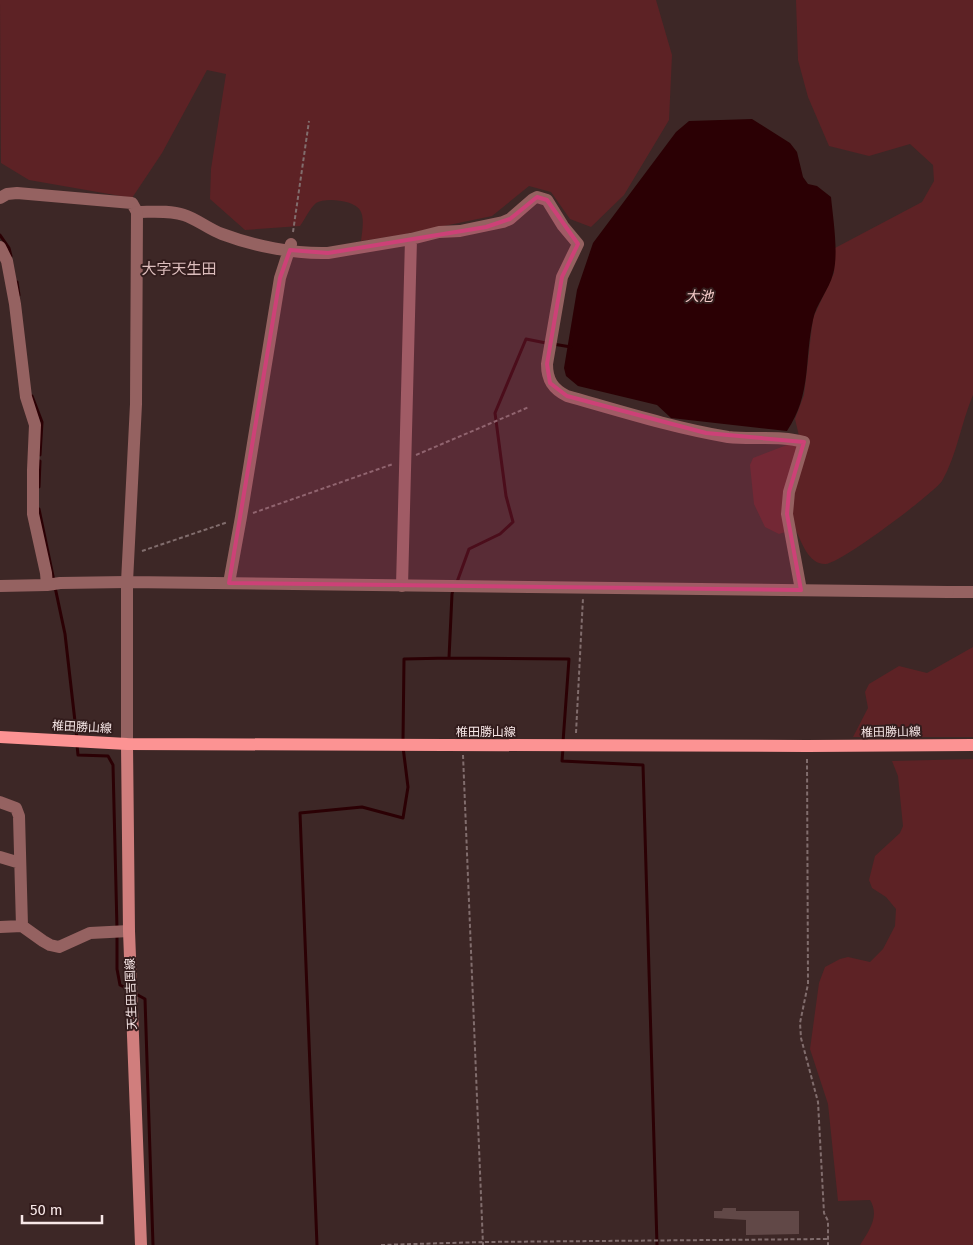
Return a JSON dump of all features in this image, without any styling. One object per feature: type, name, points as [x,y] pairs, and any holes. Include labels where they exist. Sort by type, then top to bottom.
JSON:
[{"type":"main road","name":"椎田勝山線","points":[[0,737],[127,744],[973,745]]},
{"type":"main road","name":"天生田吉国線","points":[[127,744],[129,931],[141,1245]]},
{"type":"street","points":[[0,198],[7,194],[18,193],[132,203],[137,212],[136,404],[127,582],[127,744]]},
{"type":"street","points":[[137,212],[165,212],[183,215],[220,233],[259,244],[328,253],[503,222],[517,214],[533,199],[537,197],[547,200],[563,226],[578,244],[562,277],[547,364],[547,374],[550,383],[557,391],[567,396],[706,433],[753,439],[790,438],[804,442],[789,492],[787,514],[801,590]]},
{"type":"street","points":[[402,586],[411,239]]},
{"type":"street","points":[[0,247],[7,261],[15,304],[26,397],[35,425],[33,514],[47,585]]},
{"type":"street","points":[[229,583],[280,278],[290,247]]},
{"type":"street","points":[[0,586],[47,585],[60,582],[127,582],[973,592]]},
{"type":"street","points":[[0,802],[16,808],[19,816],[22,926]]},
{"type":"street","points":[[0,857],[20,863]]},
{"type":"street","points":[[0,927],[22,926],[50,945],[59,947],[90,933],[129,931]]},
{"type":"path","points":[[290,247],[309,121]]},
{"type":"path","points":[[142,551],[348,481],[529,407]]},
{"type":"path","points":[[576,745],[583,588]]},
{"type":"path","points":[[462,745],[483,1243]]},
{"type":"path","points":[[807,746],[808,984],[800,1023],[801,1038],[818,1102],[824,1214],[828,1221],[828,1245]]},
{"type":"path","points":[[381,1245],[828,1239]]},
{"type":"highlighted area","points":[[537,197],[547,200],[578,244],[562,277],[547,364],[550,383],[567,396],[706,433],[804,442],[789,492],[787,514],[801,590],[229,583],[280,278],[290,250],[328,253],[486,227],[510,219]]},
{"type":"shaded area","points":[[0,0],[656,0],[672,55],[669,120],[624,195],[591,227],[570,219],[551,192],[529,186],[492,216],[401,235],[361,241],[362,213],[352,204],[339,200],[326,200],[316,203],[300,226],[245,230],[210,199],[211,169],[226,74],[207,70],[162,153],[132,198],[29,180],[1,163]]},
{"type":"shaded area","points":[[796,0],[973,0],[973,395],[951,461],[942,481],[886,527],[848,553],[825,564],[819,563],[810,556],[795,529],[779,534],[765,527],[754,504],[750,465],[753,458],[800,440],[795,419],[804,395],[813,318],[834,273],[835,248],[922,202],[934,181],[933,165],[910,144],[869,156],[829,146],[808,97],[798,60]]},
{"type":"shaded area","points":[[973,647],[973,737],[853,737],[868,708],[865,692],[869,684],[899,666],[927,673]]},
{"type":"shaded area","points":[[973,759],[973,1245],[860,1245],[874,1218],[873,1206],[870,1200],[838,1201],[828,1104],[810,1049],[819,983],[825,967],[840,959],[848,957],[870,962],[883,949],[895,926],[896,909],[886,897],[872,888],[869,880],[875,856],[900,833],[903,826],[898,776],[892,761]]},
{"type":"water","name":"大池","points":[[752,119],[790,143],[797,152],[803,177],[808,184],[817,186],[831,197],[835,236],[835,266],[831,280],[815,314],[810,335],[804,390],[795,417],[787,431],[671,418],[657,405],[578,386],[566,376],[564,368],[577,290],[593,243],[676,132],[689,121]]},
{"type":"building","points":[[723,1208],[736,1208],[736,1211],[799,1211],[799,1234],[746,1235],[746,1220],[714,1218],[714,1211],[722,1211]]},
{"type":"waterway","points":[[0,235],[9,248],[11,256]]},
{"type":"waterway","points":[[17,282],[19,295]]},
{"type":"waterway","points":[[457,582],[469,549],[500,534],[513,522],[506,496],[495,413],[526,339],[546,343]]},
{"type":"waterway","points":[[553,344],[571,347]]},
{"type":"waterway","points":[[32,396],[42,422],[40,455]]},
{"type":"waterway","points":[[39,487],[40,461]]},
{"type":"waterway","points":[[39,509],[54,581]]},
{"type":"waterway","points":[[55,587],[65,634],[77,739]]},
{"type":"waterway","points":[[453,590],[449,658],[569,659],[563,742]]},
{"type":"waterway","points":[[403,741],[404,659],[449,658]]},
{"type":"waterway","points":[[77,745],[78,755],[108,756],[113,765],[117,929]]},
{"type":"waterway","points":[[317,1245],[300,813],[362,807],[403,818],[408,787],[403,747]]},
{"type":"waterway","points":[[563,748],[562,761],[643,765],[657,1245]]},
{"type":"waterway","points":[[117,935],[117,969],[120,985],[128,989]]},
{"type":"waterway","points":[[136,994],[145,999],[153,1245]]},
{"type":"district","name":"大字天生田","points":[[179,269]]}]
